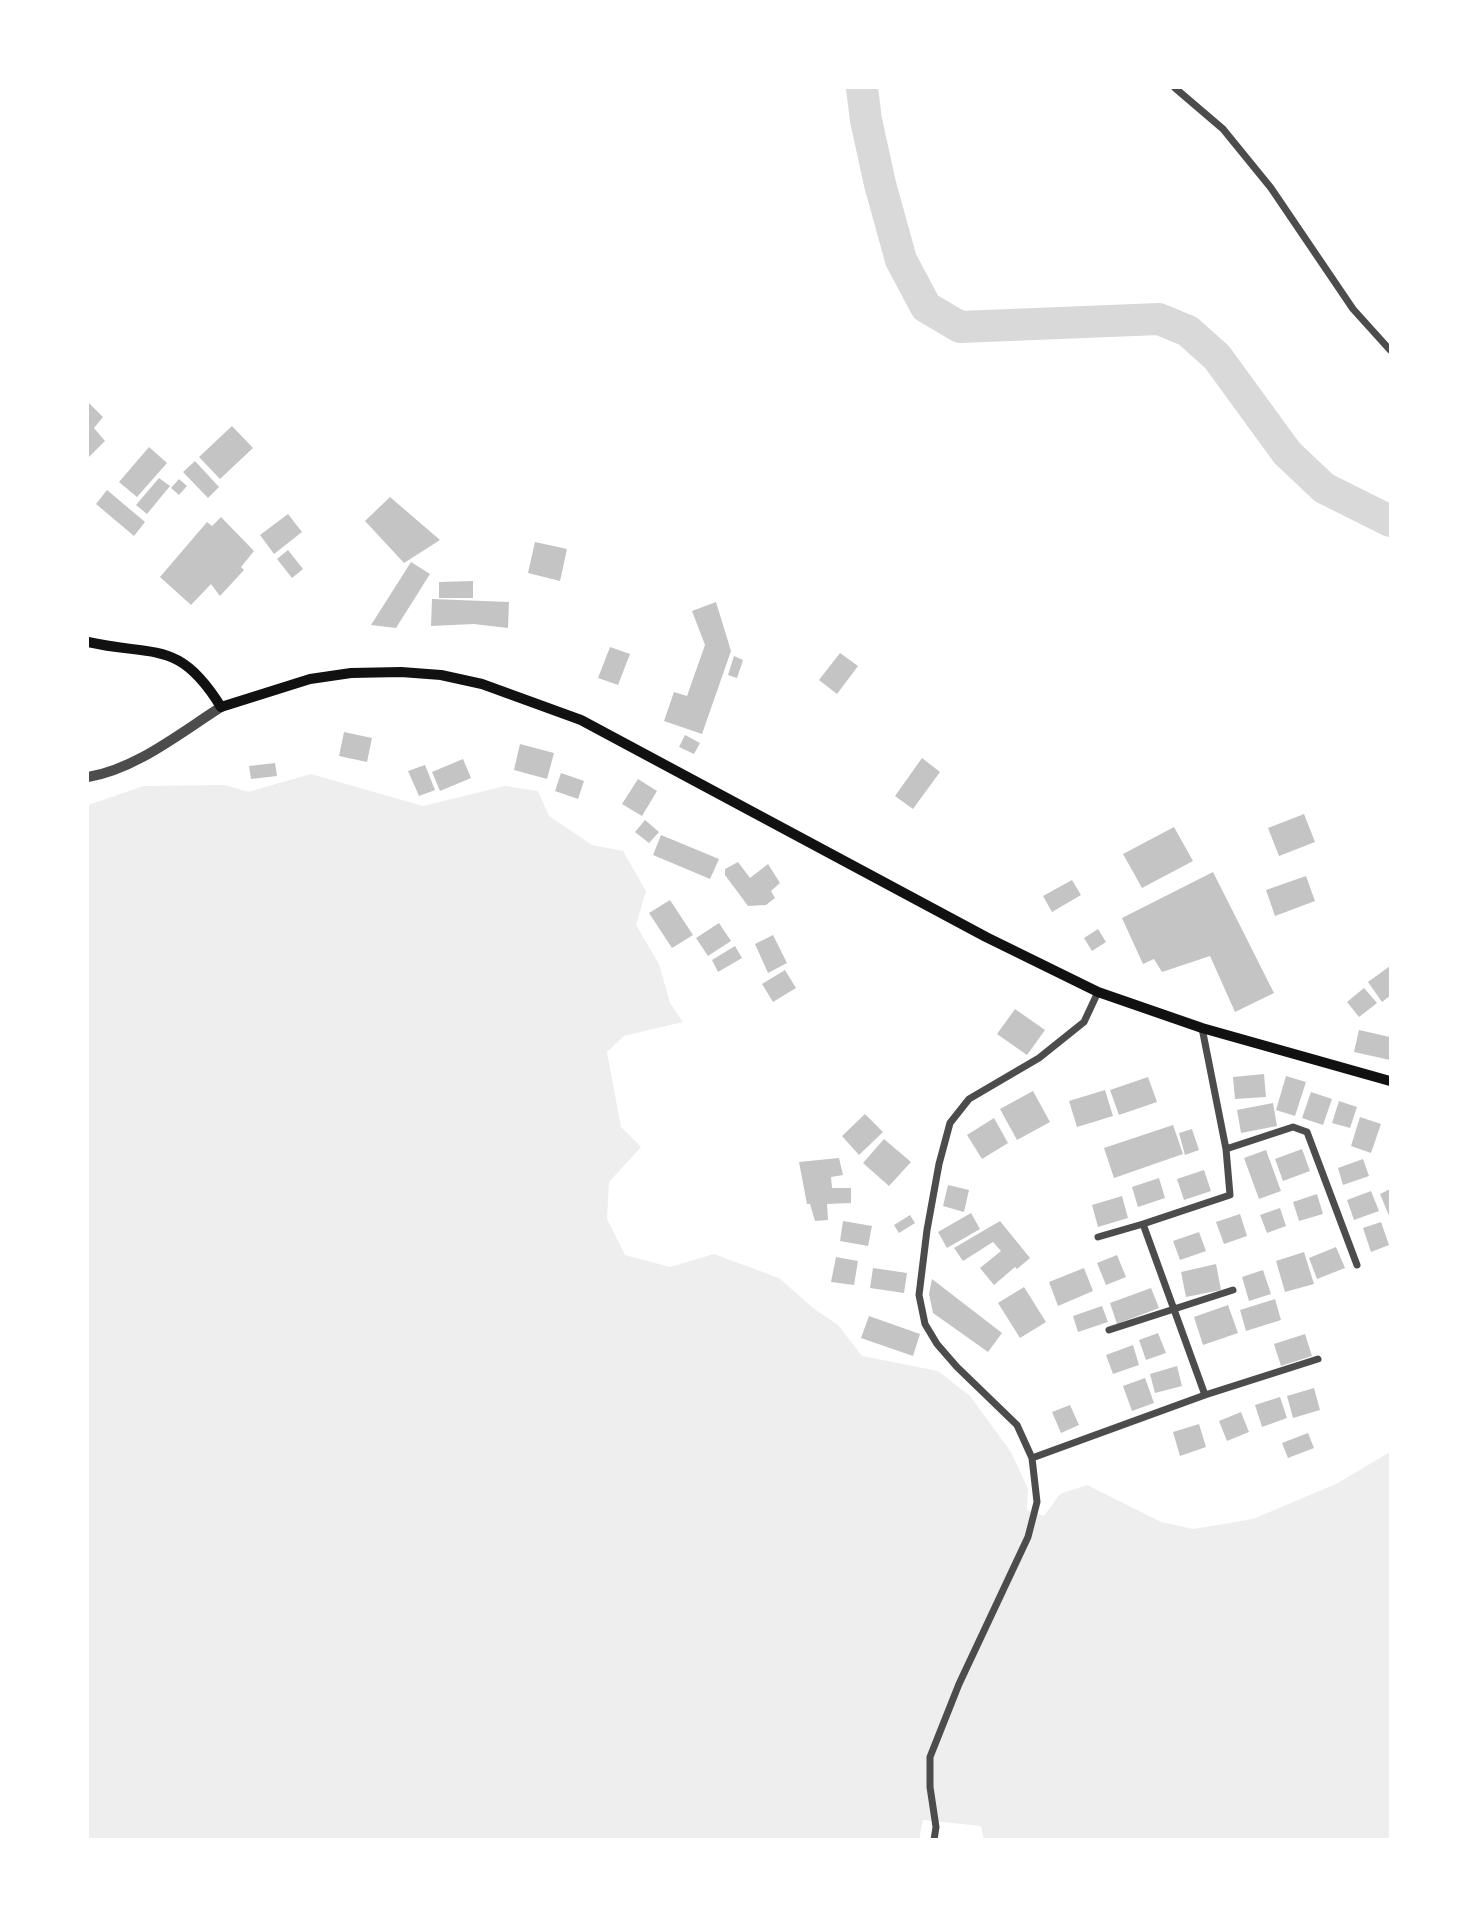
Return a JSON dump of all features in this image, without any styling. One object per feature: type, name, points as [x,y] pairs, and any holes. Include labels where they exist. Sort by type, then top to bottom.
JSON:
[{"type":"main road","points":[[88,642],[156,652],[180,660],[198,675],[221,708],[310,679],[351,673],[428,674],[482,684],[581,720],[986,937],[1098,992],[1202,1028],[1391,1081]]},
{"type":"street","points":[[1175,88],[1223,129],[1271,188],[1353,309],[1391,350]]},
{"type":"street","points":[[88,777],[109,774],[221,708]]},
{"type":"street","points":[[934,1839],[936,1827],[930,1787],[930,1757],[959,1684],[1028,1537],[1037,1502],[1032,1458],[1017,1425],[957,1367],[937,1344],[925,1324],[919,1295],[939,1164],[950,1123],[969,1099],[1039,1058],[1084,1022],[1098,992]]},
{"type":"street","points":[[1098,1237],[1230,1195],[1226,1149],[1202,1028]]},
{"type":"street","points":[[1226,1149],[1293,1128],[1307,1132],[1357,1265]]},
{"type":"street","points":[[1143,1224],[1205,1395]]},
{"type":"street","points":[[1109,1330],[1233,1290]]},
{"type":"street","points":[[1032,1458],[1205,1395],[1318,1359]]},
{"type":"shaded area","points":[[311,774],[423,806],[505,786],[538,791],[549,816],[592,845],[623,851],[646,891],[636,925],[659,964],[670,1003],[683,1022],[624,1036],[607,1052],[621,1127],[641,1147],[609,1182],[607,1219],[625,1255],[670,1267],[714,1254],[779,1278],[813,1308],[838,1325],[862,1356],[938,1371],[970,1396],[1011,1452],[1028,1489],[1027,1510],[1044,1516],[1060,1494],[1087,1485],[1161,1522],[1193,1529],[1253,1519],[1336,1484],[1390,1452],[1390,1839],[984,1840],[981,1826],[923,1820],[919,1840],[88,1839],[88,805],[144,786],[225,785],[248,792]]},
{"type":"building","points":[[88,402],[103,417],[94,428],[105,441],[88,458]]},
{"type":"building","points":[[232,426],[253,448],[220,479],[199,457]]},
{"type":"building","points":[[149,447],[167,463],[137,497],[119,482]]},
{"type":"building","points":[[195,461],[219,487],[208,498],[183,472]]},
{"type":"building","points":[[159,478],[170,486],[147,514],[136,505]]},
{"type":"building","points":[[179,479],[187,486],[179,495],[171,488]]},
{"type":"building","points":[[107,490],[145,522],[134,536],[96,504]]},
{"type":"building","points":[[390,497],[440,540],[404,563],[365,521]]},
{"type":"building","points":[[288,514],[302,532],[274,554],[260,535]]},
{"type":"building","points":[[221,517],[254,551],[241,567],[244,570],[220,596],[211,584],[191,605],[160,577],[207,522],[212,526]]},
{"type":"building","points":[[535,542],[567,549],[560,581],[528,573]]},
{"type":"building","points":[[288,550],[303,569],[292,578],[277,559]]},
{"type":"building","points":[[411,562],[430,574],[396,628],[371,625]]},
{"type":"building","points":[[473,581],[473,598],[439,598],[439,582]]},
{"type":"building","points":[[432,599],[509,602],[508,628],[474,624],[431,626]]},
{"type":"building","points":[[716,602],[731,651],[702,734],[664,721],[674,692],[687,696],[705,645],[692,611]]},
{"type":"building","points":[[610,647],[630,654],[618,685],[598,678]]},
{"type":"building","points":[[840,653],[858,666],[837,694],[819,680]]},
{"type":"building","points":[[734,656],[743,660],[737,678],[728,675]]},
{"type":"building","points":[[344,732],[372,738],[367,762],[339,756]]},
{"type":"building","points":[[685,735],[700,743],[694,754],[679,747]]},
{"type":"building","points":[[520,744],[554,753],[547,779],[514,770]]},
{"type":"building","points":[[922,758],[940,772],[913,809],[895,796]]},
{"type":"building","points":[[463,759],[471,778],[440,791],[432,772]]},
{"type":"building","points":[[275,763],[277,776],[251,779],[249,766]]},
{"type":"building","points":[[425,765],[435,790],[419,796],[408,771]]},
{"type":"building","points":[[561,773],[584,781],[578,799],[555,791]]},
{"type":"building","points":[[638,779],[657,791],[642,816],[622,804]]},
{"type":"building","points":[[1304,814],[1315,842],[1279,856],[1268,828]]},
{"type":"building","points":[[645,820],[659,832],[649,843],[635,832]]},
{"type":"building","points":[[1174,827],[1193,861],[1142,888],[1123,854]]},
{"type":"building","points":[[661,835],[719,859],[710,879],[653,855]]},
{"type":"building","points":[[738,862],[750,878],[768,864],[780,883],[771,891],[775,898],[766,905],[748,906],[725,875],[725,869]]},
{"type":"building","points":[[1213,872],[1274,993],[1235,1012],[1210,956],[1162,972],[1154,959],[1143,964],[1122,918]]},
{"type":"building","points":[[1306,876],[1315,901],[1275,916],[1266,890]]},
{"type":"building","points":[[1072,880],[1081,895],[1052,912],[1043,896]]},
{"type":"building","points":[[670,900],[693,935],[672,948],[649,913]]},
{"type":"building","points":[[719,923],[731,941],[708,956],[696,938]]},
{"type":"building","points":[[1098,929],[1106,942],[1092,951],[1084,938]]},
{"type":"building","points":[[773,935],[787,963],[768,973],[755,944]]},
{"type":"building","points":[[735,946],[742,958],[718,972],[712,960]]},
{"type":"building","points":[[1390,966],[1390,996],[1382,1002],[1368,982]]},
{"type":"building","points":[[785,970],[796,988],[773,1002],[762,984]]},
{"type":"building","points":[[1364,988],[1377,1003],[1359,1017],[1347,1002]]},
{"type":"building","points":[[1015,1009],[1045,1030],[1027,1055],[997,1034]]},
{"type":"building","points":[[1359,1030],[1390,1037],[1390,1060],[1354,1052]]},
{"type":"building","points":[[1264,1074],[1266,1097],[1235,1099],[1233,1077]]},
{"type":"building","points":[[1286,1076],[1306,1082],[1295,1116],[1276,1110]]},
{"type":"building","points":[[1148,1077],[1157,1102],[1119,1115],[1110,1090]]},
{"type":"building","points":[[1105,1090],[1113,1116],[1077,1127],[1069,1101]]},
{"type":"building","points":[[1033,1091],[1050,1122],[1017,1140],[1000,1109]]},
{"type":"building","points":[[1311,1092],[1332,1099],[1323,1125],[1302,1118]]},
{"type":"building","points":[[1339,1101],[1357,1107],[1350,1128],[1332,1123]]},
{"type":"building","points":[[1273,1103],[1277,1126],[1241,1133],[1237,1110]]},
{"type":"building","points":[[865,1114],[883,1132],[859,1155],[842,1136]]},
{"type":"building","points":[[1360,1117],[1381,1124],[1371,1153],[1351,1146]]},
{"type":"building","points":[[994,1118],[1008,1143],[982,1159],[967,1135]]},
{"type":"building","points":[[1173,1125],[1183,1154],[1114,1178],[1104,1148]]},
{"type":"building","points":[[1192,1129],[1199,1150],[1185,1155],[1179,1133]]},
{"type":"building","points":[[884,1139],[911,1162],[889,1186],[863,1163]]},
{"type":"building","points":[[1302,1149],[1310,1171],[1283,1181],[1275,1159]]},
{"type":"building","points":[[1266,1150],[1281,1191],[1259,1199],[1244,1158]]},
{"type":"building","points":[[839,1158],[843,1175],[831,1177],[832,1188],[851,1188],[851,1203],[827,1204],[828,1220],[815,1221],[810,1204],[807,1204],[799,1162]]},
{"type":"building","points":[[1363,1159],[1369,1176],[1343,1185],[1338,1168]]},
{"type":"building","points":[[1204,1170],[1211,1191],[1184,1200],[1177,1179]]},
{"type":"building","points":[[1159,1178],[1165,1198],[1138,1207],[1132,1187]]},
{"type":"building","points":[[948,1185],[969,1190],[964,1212],[943,1206]]},
{"type":"building","points":[[1390,1189],[1390,1218],[1380,1194]]},
{"type":"building","points":[[1371,1191],[1379,1211],[1354,1220],[1347,1200]]},
{"type":"building","points":[[1317,1194],[1323,1214],[1299,1221],[1293,1202]]},
{"type":"building","points":[[1122,1196],[1128,1218],[1098,1227],[1092,1205]]},
{"type":"building","points":[[1280,1208],[1286,1226],[1267,1233],[1260,1215]]},
{"type":"building","points":[[971,1213],[980,1229],[947,1248],[938,1232]]},
{"type":"building","points":[[1240,1214],[1247,1236],[1224,1244],[1216,1222]]},
{"type":"building","points":[[910,1215],[915,1223],[899,1233],[894,1225]]},
{"type":"building","points":[[843,1221],[872,1226],[868,1246],[840,1241]]},
{"type":"building","points":[[1000,1221],[1030,1258],[994,1285],[980,1268],[1001,1251],[993,1242],[963,1261],[954,1248]]},
{"type":"building","points":[[1381,1222],[1389,1245],[1371,1252],[1363,1228]]},
{"type":"building","points":[[1199,1232],[1206,1251],[1180,1260],[1173,1241]]},
{"type":"building","points":[[1336,1247],[1345,1268],[1317,1279],[1309,1258]]},
{"type":"building","points":[[1304,1252],[1314,1284],[1285,1292],[1276,1261]]},
{"type":"building","points":[[1117,1255],[1126,1277],[1106,1285],[1097,1263]]},
{"type":"building","points":[[836,1257],[858,1261],[854,1285],[831,1282]]},
{"type":"building","points":[[1216,1264],[1221,1290],[1186,1297],[1181,1272]]},
{"type":"building","points":[[873,1268],[907,1273],[904,1293],[870,1288]]},
{"type":"building","points":[[1084,1268],[1093,1291],[1058,1306],[1049,1282]]},
{"type":"building","points":[[1263,1270],[1271,1294],[1249,1301],[1242,1277]]},
{"type":"building","points":[[932,1279],[1002,1333],[988,1352],[933,1313],[929,1294]]},
{"type":"building","points":[[1024,1287],[1046,1322],[1020,1338],[998,1303]]},
{"type":"building","points":[[1151,1288],[1159,1308],[1117,1324],[1110,1303]]},
{"type":"building","points":[[1275,1299],[1281,1320],[1246,1331],[1240,1310]]},
{"type":"building","points":[[1228,1305],[1238,1333],[1203,1345],[1194,1317]]},
{"type":"building","points":[[1102,1306],[1108,1322],[1078,1332],[1073,1316]]},
{"type":"building","points":[[869,1316],[920,1334],[913,1356],[861,1338]]},
{"type":"building","points":[[1158,1333],[1166,1353],[1146,1360],[1139,1340]]},
{"type":"building","points":[[1305,1334],[1312,1356],[1281,1366],[1274,1344]]},
{"type":"building","points":[[1133,1345],[1139,1365],[1113,1374],[1106,1355]]},
{"type":"building","points":[[1177,1366],[1182,1386],[1155,1393],[1150,1374]]},
{"type":"building","points":[[1145,1378],[1154,1403],[1132,1411],[1123,1386]]},
{"type":"building","points":[[1314,1388],[1320,1410],[1293,1418],[1287,1396]]},
{"type":"building","points":[[1280,1397],[1287,1418],[1262,1427],[1255,1405]]},
{"type":"building","points":[[1070,1405],[1079,1425],[1061,1433],[1052,1412]]},
{"type":"building","points":[[1241,1412],[1249,1432],[1227,1441],[1219,1421]]},
{"type":"building","points":[[1199,1424],[1206,1447],[1180,1456],[1173,1432]]},
{"type":"building","points":[[1308,1433],[1314,1448],[1288,1458],[1282,1443]]},
{"type":"waterway","points":[[862,88],[880,184],[901,260],[926,307],[960,327],[1159,319],[1188,331],[1217,357],[1287,453],[1324,488],[1390,521]]}]
